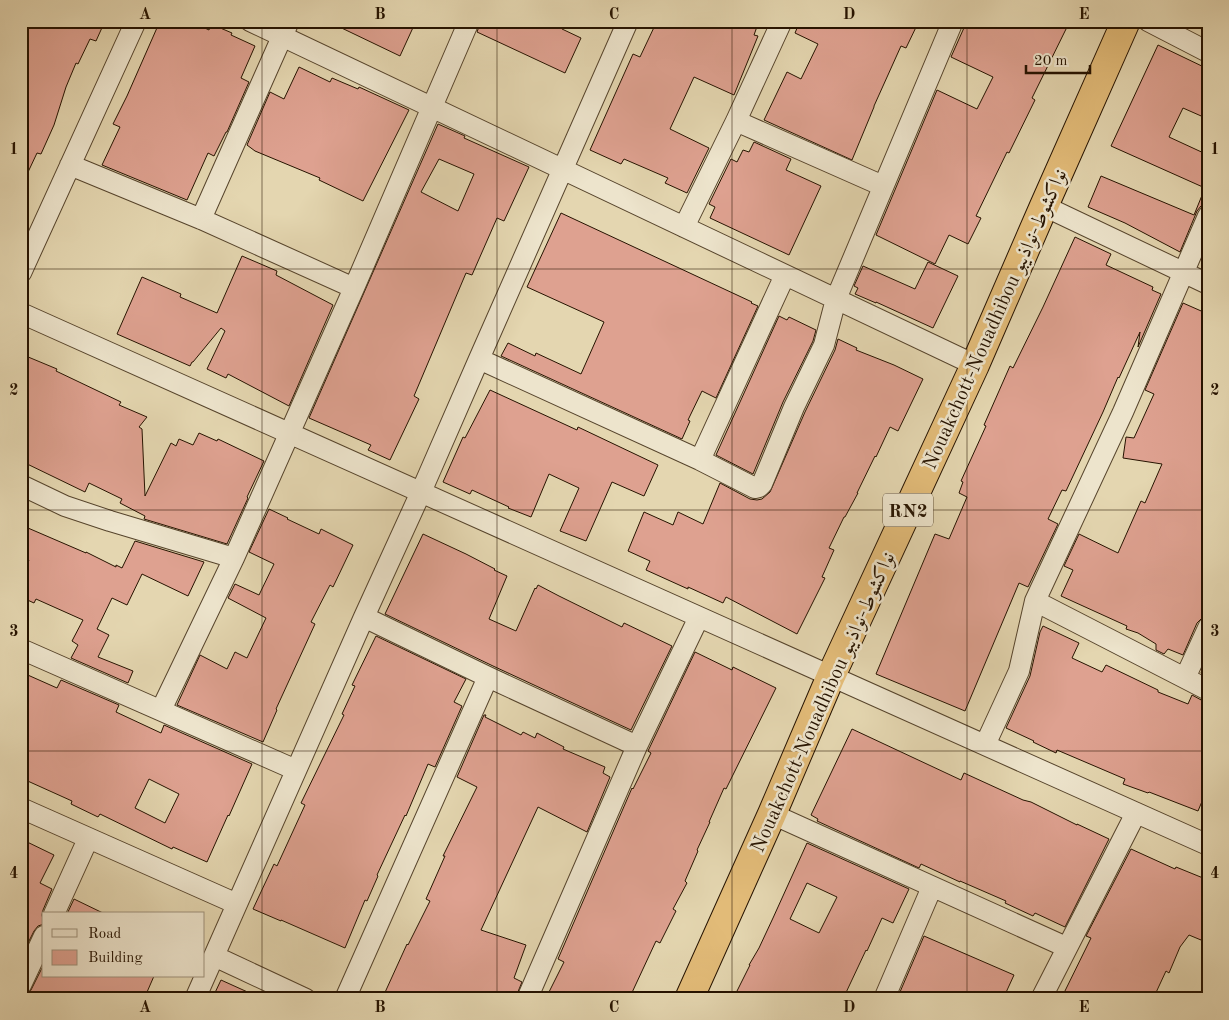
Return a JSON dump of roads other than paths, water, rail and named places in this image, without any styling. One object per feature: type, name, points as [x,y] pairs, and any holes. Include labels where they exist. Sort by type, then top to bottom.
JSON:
[{"type":"highway","name":"Nouakchott-Nouadhibou نواكشوط-نواذيبو","points":[[692,998],[831,676],[975,365],[1126,21]]},
{"type":"street","points":[[21,273],[136,21]]},
{"type":"street","points":[[250,21],[285,29],[433,108],[975,365]]},
{"type":"street","points":[[161,710],[234,558],[290,433],[433,108],[469,21]]},
{"type":"street","points":[[205,976],[628,21]]},
{"type":"street","points":[[684,227],[782,21]]},
{"type":"street","points":[[479,359],[700,460],[755,488],[759,487],[824,345],[836,299],[953,21]]},
{"type":"street","points":[[1148,21],[1208,52]]},
{"type":"street","points":[[201,219],[285,29]]},
{"type":"street","points":[[736,121],[883,186]]},
{"type":"street","points":[[70,165],[201,219],[354,288]]},
{"type":"street","points":[[1044,206],[1208,284]]},
{"type":"street","points":[[985,745],[1019,671],[1035,601],[1123,412],[1208,216]]},
{"type":"street","points":[[700,460],[785,275]]},
{"type":"street","points":[[21,312],[1208,845]]},
{"type":"street","points":[[21,485],[65,506],[234,558]]},
{"type":"street","points":[[1035,601],[1208,690]]},
{"type":"street","points":[[364,617],[637,746]]},
{"type":"street","points":[[527,999],[637,746],[699,617]]},
{"type":"street","points":[[1185,678],[1208,628]]},
{"type":"street","points":[[21,649],[296,770]]},
{"type":"street","points":[[345,999],[488,677]]},
{"type":"street","points":[[21,808],[237,904]]},
{"type":"street","points":[[1041,999],[1136,812]]},
{"type":"street","points":[[772,814],[1066,947]]},
{"type":"street","points":[[55,912],[88,839]]},
{"type":"street","points":[[884,999],[932,887]]},
{"type":"street","points":[[21,985],[27,957],[42,938]]},
{"type":"street","points":[[214,956],[306,999]]},
{"type":"street","points":[[195,999],[204,978]]}]
